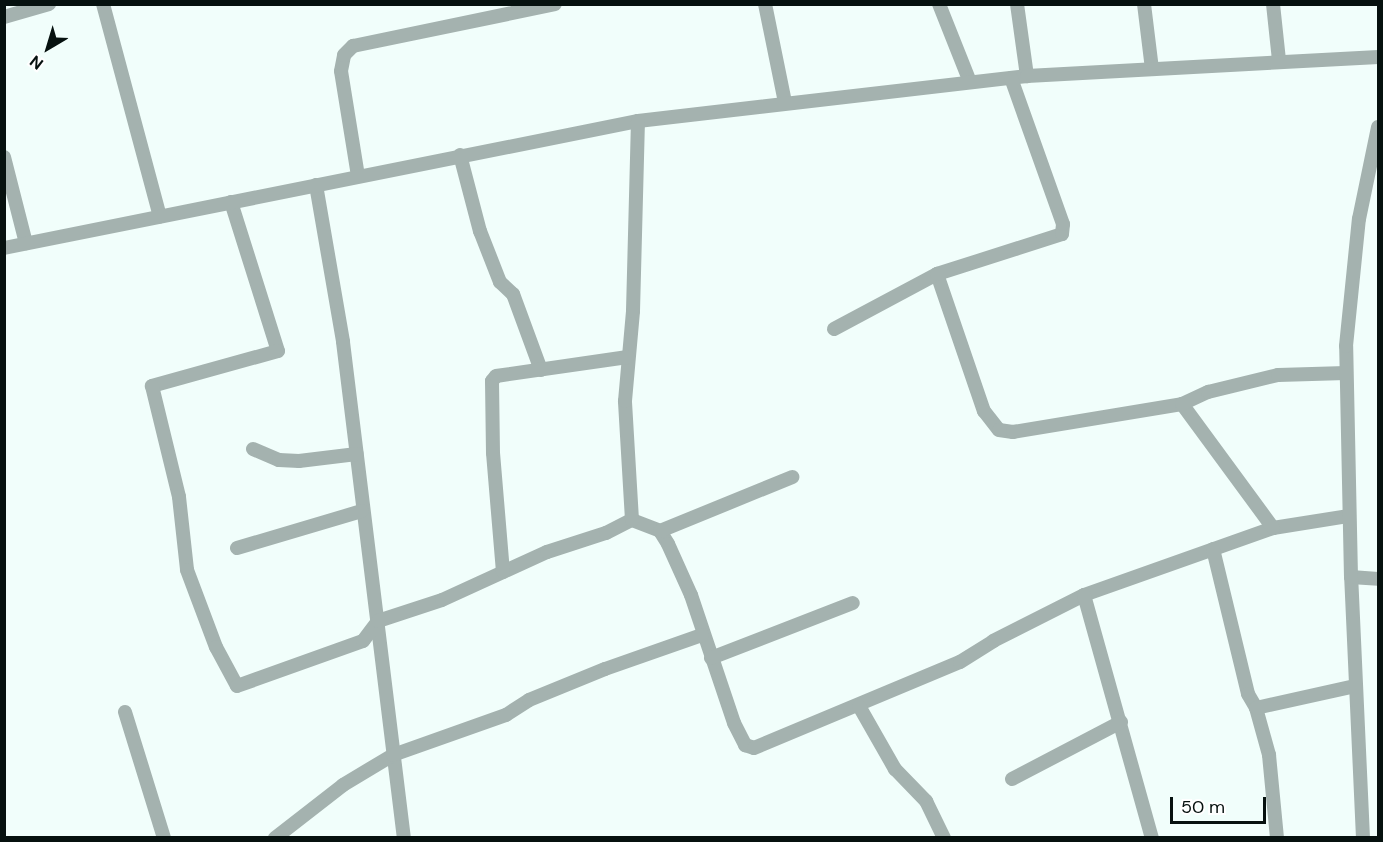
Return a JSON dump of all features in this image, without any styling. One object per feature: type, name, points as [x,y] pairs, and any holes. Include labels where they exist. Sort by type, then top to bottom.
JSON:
[{"type":"street","points":[[4,17],[49,4]]},
{"type":"street","points":[[104,4],[160,216]]},
{"type":"street","points":[[358,176],[341,71],[344,55],[353,46],[555,4]]},
{"type":"street","points":[[765,4],[785,102]]},
{"type":"street","points":[[939,4],[970,82]]},
{"type":"street","points":[[1017,4],[1027,76]]},
{"type":"street","points":[[1144,4],[1152,69]]},
{"type":"street","points":[[1273,4],[1279,60]]},
{"type":"street","points":[[4,248],[638,121],[785,102],[1027,76],[1279,60],[1378,57]]},
{"type":"street","points":[[834,329],[937,274],[1062,234],[1063,224],[1011,78]]},
{"type":"street","points":[[632,520],[625,401],[633,311],[638,121]]},
{"type":"street","points":[[1363,837],[1351,578],[1346,373],[1358,229],[1378,127]]},
{"type":"street","points":[[460,155],[480,231],[500,282],[513,294],[541,370]]},
{"type":"street","points":[[4,157],[26,243]]},
{"type":"street","points":[[316,185],[343,342],[362,511],[378,621],[404,837]]},
{"type":"street","points":[[231,202],[278,351],[152,386],[179,497],[192,588],[216,647],[237,686],[363,641],[378,621],[442,600],[503,572],[632,520],[660,531],[691,595],[702,635],[734,723],[746,745],[754,748],[960,662],[993,640],[1084,595],[1273,528],[1349,516]]},
{"type":"street","points":[[937,274],[984,411],[999,430],[1035,429],[1170,403],[1182,404],[1208,392],[1278,375],[1346,373]]},
{"type":"street","points":[[503,572],[490,386],[496,376],[628,357]]},
{"type":"street","points":[[1182,404],[1273,528]]},
{"type":"street","points":[[253,449],[279,460],[299,461],[357,454]]},
{"type":"street","points":[[660,531],[792,477]]},
{"type":"street","points":[[237,549],[362,511]]},
{"type":"street","points":[[1213,549],[1248,694],[1256,708],[1269,755],[1277,837]]},
{"type":"street","points":[[1351,578],[1378,579]]},
{"type":"street","points":[[1084,595],[1152,837]]},
{"type":"street","points":[[711,658],[853,603]]},
{"type":"street","points":[[275,837],[343,784],[393,755],[506,715],[529,700],[604,669],[702,635]]},
{"type":"street","points":[[1256,708],[1356,686]]},
{"type":"street","points":[[859,706],[896,769],[926,801],[944,837]]},
{"type":"street","points":[[125,712],[164,837]]},
{"type":"street","points":[[1012,779],[1121,722]]}]
